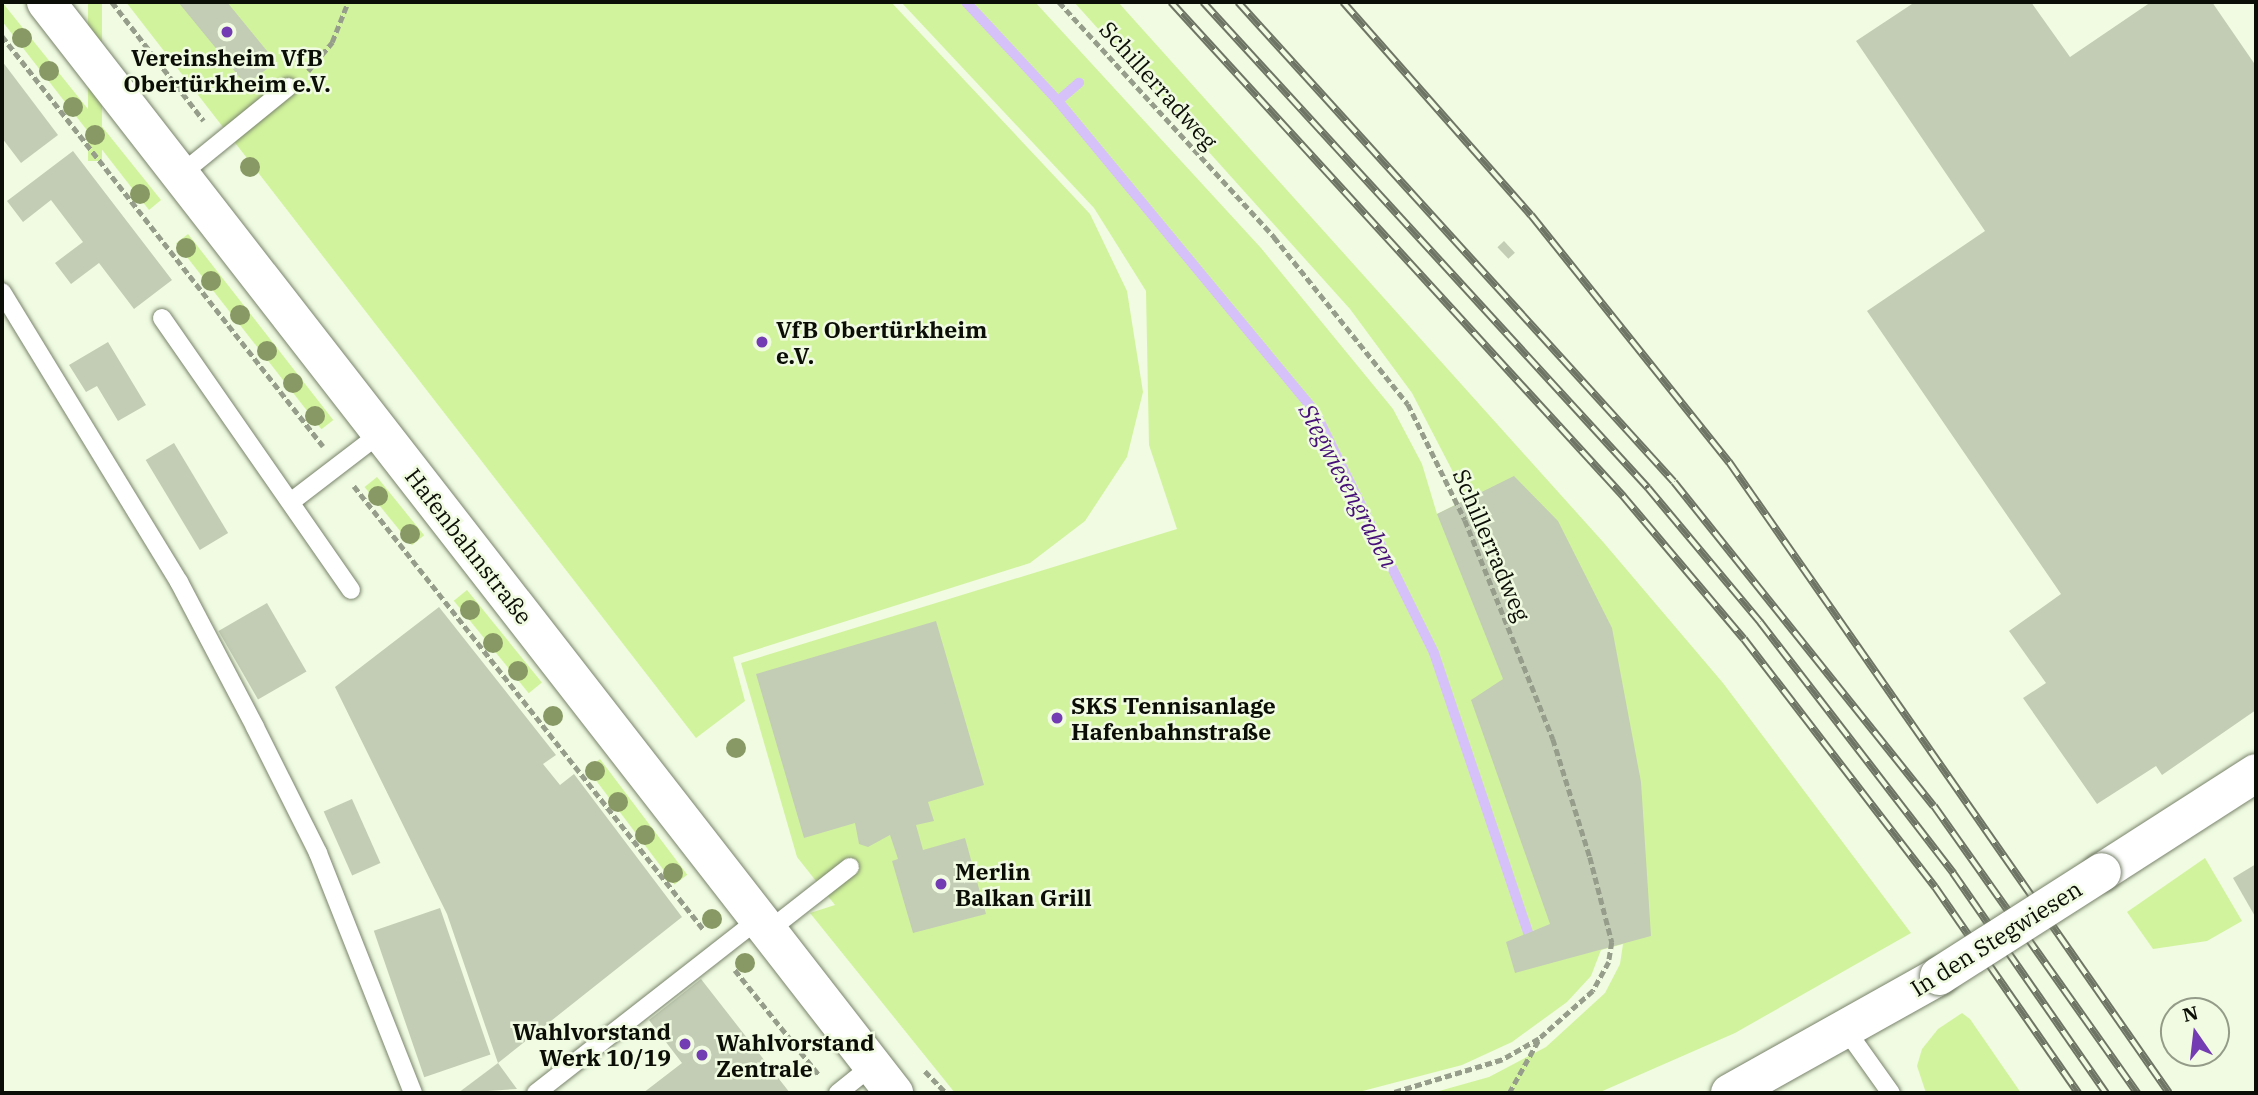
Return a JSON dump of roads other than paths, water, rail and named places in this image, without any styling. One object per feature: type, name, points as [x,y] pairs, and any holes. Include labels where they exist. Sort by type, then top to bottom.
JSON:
[{"type":"main road","name":"Hafenbahnstraße","points":[[46,2],[889,1086]]},
{"type":"main road","name":"In den Stegwiesen","points":[[1730,1093],[1939,976],[2256,773]]},
{"type":"lane","points":[[181,174],[288,87]]},
{"type":"lane","points":[[2,292],[179,582],[256,727],[318,853],[413,1093]]},
{"type":"lane","points":[[162,318],[292,501],[351,590]]},
{"type":"lane","points":[[292,501],[381,433]]},
{"type":"lane","points":[[536,1093],[718,948],[763,925],[850,867]]},
{"type":"lane","points":[[1846,1030],[1891,1093]]},
{"type":"lane","points":[[832,1088],[889,1086]]},
{"type":"waterway","points":[[966,2],[1058,101],[1079,83]]},
{"type":"waterway","name":"Stegwiesengraben","points":[[1058,101],[1315,412],[1434,653],[1528,933]]},
{"type":"railway","points":[[1171,2],[1623,496],[1744,639],[1935,887],[2078,1093]]},
{"type":"railway","points":[[1203,2],[1648,488],[1760,622],[1953,873],[2106,1093]]},
{"type":"railway","points":[[1238,2],[1674,482],[1934,806],[2137,1093]]},
{"type":"railway","points":[[1343,2],[1531,215],[1729,462],[2169,1093]]},
{"type":"place","name":"Vereinsheim VfB Obertürkheim e.V.","points":[[227,32]]},
{"type":"place","name":"VfB Obertürkheim e.V.","points":[[762,342]]},
{"type":"place","name":"SKS Tennisanlage Hafenbahnstraße","points":[[1057,718]]},
{"type":"place","name":"Merlin Balkan Grill","points":[[941,884]]},
{"type":"place","name":"Wahlvorstand Werk 10/19","points":[[685,1044]]},
{"type":"place","name":"Wahlvorstand Zentrale","points":[[702,1055]]}]
